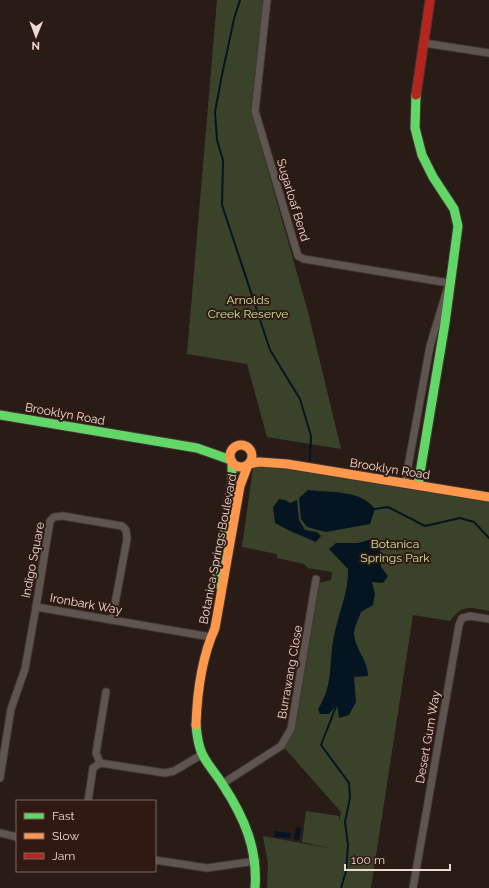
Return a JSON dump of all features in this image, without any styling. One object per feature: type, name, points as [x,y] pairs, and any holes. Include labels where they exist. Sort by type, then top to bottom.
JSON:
[{"type":"street","name":"Sugarloaf Bend","points":[[267,0],[254,111],[298,256],[304,259],[449,283]]},
{"type":"street","points":[[418,486],[458,226],[454,209],[433,177],[422,155],[415,128],[415,102],[430,0]]},
{"type":"street","points":[[424,43],[489,53]]},
{"type":"street","points":[[405,484],[422,397],[430,346],[449,283]]},
{"type":"street","points":[[422,397],[431,399]]},
{"type":"street","name":"Brooklyn Road","points":[[0,415],[197,448],[221,455],[232,461]]},
{"type":"street","points":[[241,444],[248,446],[253,454],[249,464],[238,466],[232,461],[231,451],[235,446],[241,444]]},
{"type":"street","name":"Brooklyn Road","points":[[197,448],[235,446]]},
{"type":"street","name":"Brooklyn Road","points":[[248,446],[260,454],[286,464]]},
{"type":"street","name":"Botanica Springs Boulevard","points":[[211,637],[210,627],[232,480],[232,461]]},
{"type":"street","name":"Brooklyn Road","points":[[249,464],[259,462],[286,464],[489,497]]},
{"type":"street","name":"Botanica Springs Boulevard","points":[[249,464],[240,486],[215,628],[211,637],[196,710],[196,725],[202,756],[222,784],[243,818],[252,840],[256,861],[254,888]]},
{"type":"street","name":"Indigo Square","points":[[36,607],[50,522],[54,517],[63,516],[122,526],[126,530],[127,539],[112,620]]},
{"type":"street","name":"Burrawang Close","points":[[222,784],[281,746],[291,729],[316,579]]},
{"type":"street","name":"Ironbark Way","points":[[0,778],[11,709],[26,669],[36,607],[211,637]]},
{"type":"street","name":"Desert Gum Way","points":[[413,888],[459,624],[462,618],[470,616],[489,619]]},
{"type":"street","points":[[100,763],[96,753],[106,692]]},
{"type":"street","points":[[88,800],[94,768],[100,763],[165,773],[174,771],[202,756]]},
{"type":"street","points":[[0,833],[16,836]]},
{"type":"street","points":[[156,860],[207,868],[256,861]]},
{"type":"green space","name":"Arnolds Creek Reserve","points":[[217,0],[264,0],[251,111],[308,312],[341,449],[267,437],[247,364],[187,354]]},
{"type":"green space","name":"Botanica Springs Park","points":[[263,463],[489,498],[489,611],[472,608],[463,609],[459,611],[450,621],[413,615],[371,888],[267,888],[268,864],[263,836],[334,849],[302,842],[306,811],[339,816],[339,822],[341,812],[281,744],[294,729],[319,583],[331,580],[332,572],[308,568],[304,564],[277,558],[277,554],[242,547],[253,468]]},
{"type":"water","points":[[308,490],[344,493],[361,498],[375,509],[370,524],[326,532],[307,527],[301,519],[299,498]]},
{"type":"water","points":[[279,499],[290,503],[297,500],[299,520],[305,530],[317,532],[321,536],[316,542],[275,523],[273,507]]},
{"type":"water","points":[[372,539],[380,546],[381,567],[388,576],[383,583],[372,582],[375,594],[373,605],[361,612],[354,631],[355,639],[366,665],[368,676],[354,677],[356,702],[349,715],[339,718],[337,705],[329,714],[320,714],[318,709],[326,692],[330,676],[333,641],[345,596],[348,578],[348,569],[329,549],[336,543],[358,543]]},
{"type":"water","points":[[296,827],[301,828],[299,840],[294,839]]},
{"type":"water","points":[[275,831],[291,833],[290,838],[274,837]]},
{"type":"waterway","points":[[240,0],[234,19],[215,112],[217,140],[223,160],[222,205],[270,350],[300,399],[311,436],[310,460]]},
{"type":"waterway","points":[[375,509],[388,507],[425,526],[460,518],[474,522],[489,538]]},
{"type":"waterway","points":[[337,704],[321,745],[349,783],[350,798],[345,822],[348,845],[346,871],[341,888]]},
{"type":"traffic: fast","points":[[416,95],[415,128],[422,155],[433,177],[454,209],[458,226],[445,323],[418,485]]},
{"type":"traffic: fast","points":[[0,415],[197,448],[231,460]]},
{"type":"traffic: fast","points":[[216,584],[232,480],[232,462]]},
{"type":"traffic: fast","points":[[196,725],[201,752],[231,797],[248,834],[254,860],[255,888]]},
{"type":"traffic: slow","points":[[241,445],[249,448],[252,456],[249,464],[241,467],[233,464],[230,456],[233,448],[241,445]]},
{"type":"traffic: slow","points":[[249,464],[259,462],[287,464],[489,497]]},
{"type":"traffic: slow","points":[[196,725],[201,676],[210,639],[215,628],[240,486],[248,465]]},
{"type":"traffic: jam","points":[[416,95],[430,0]]}]
